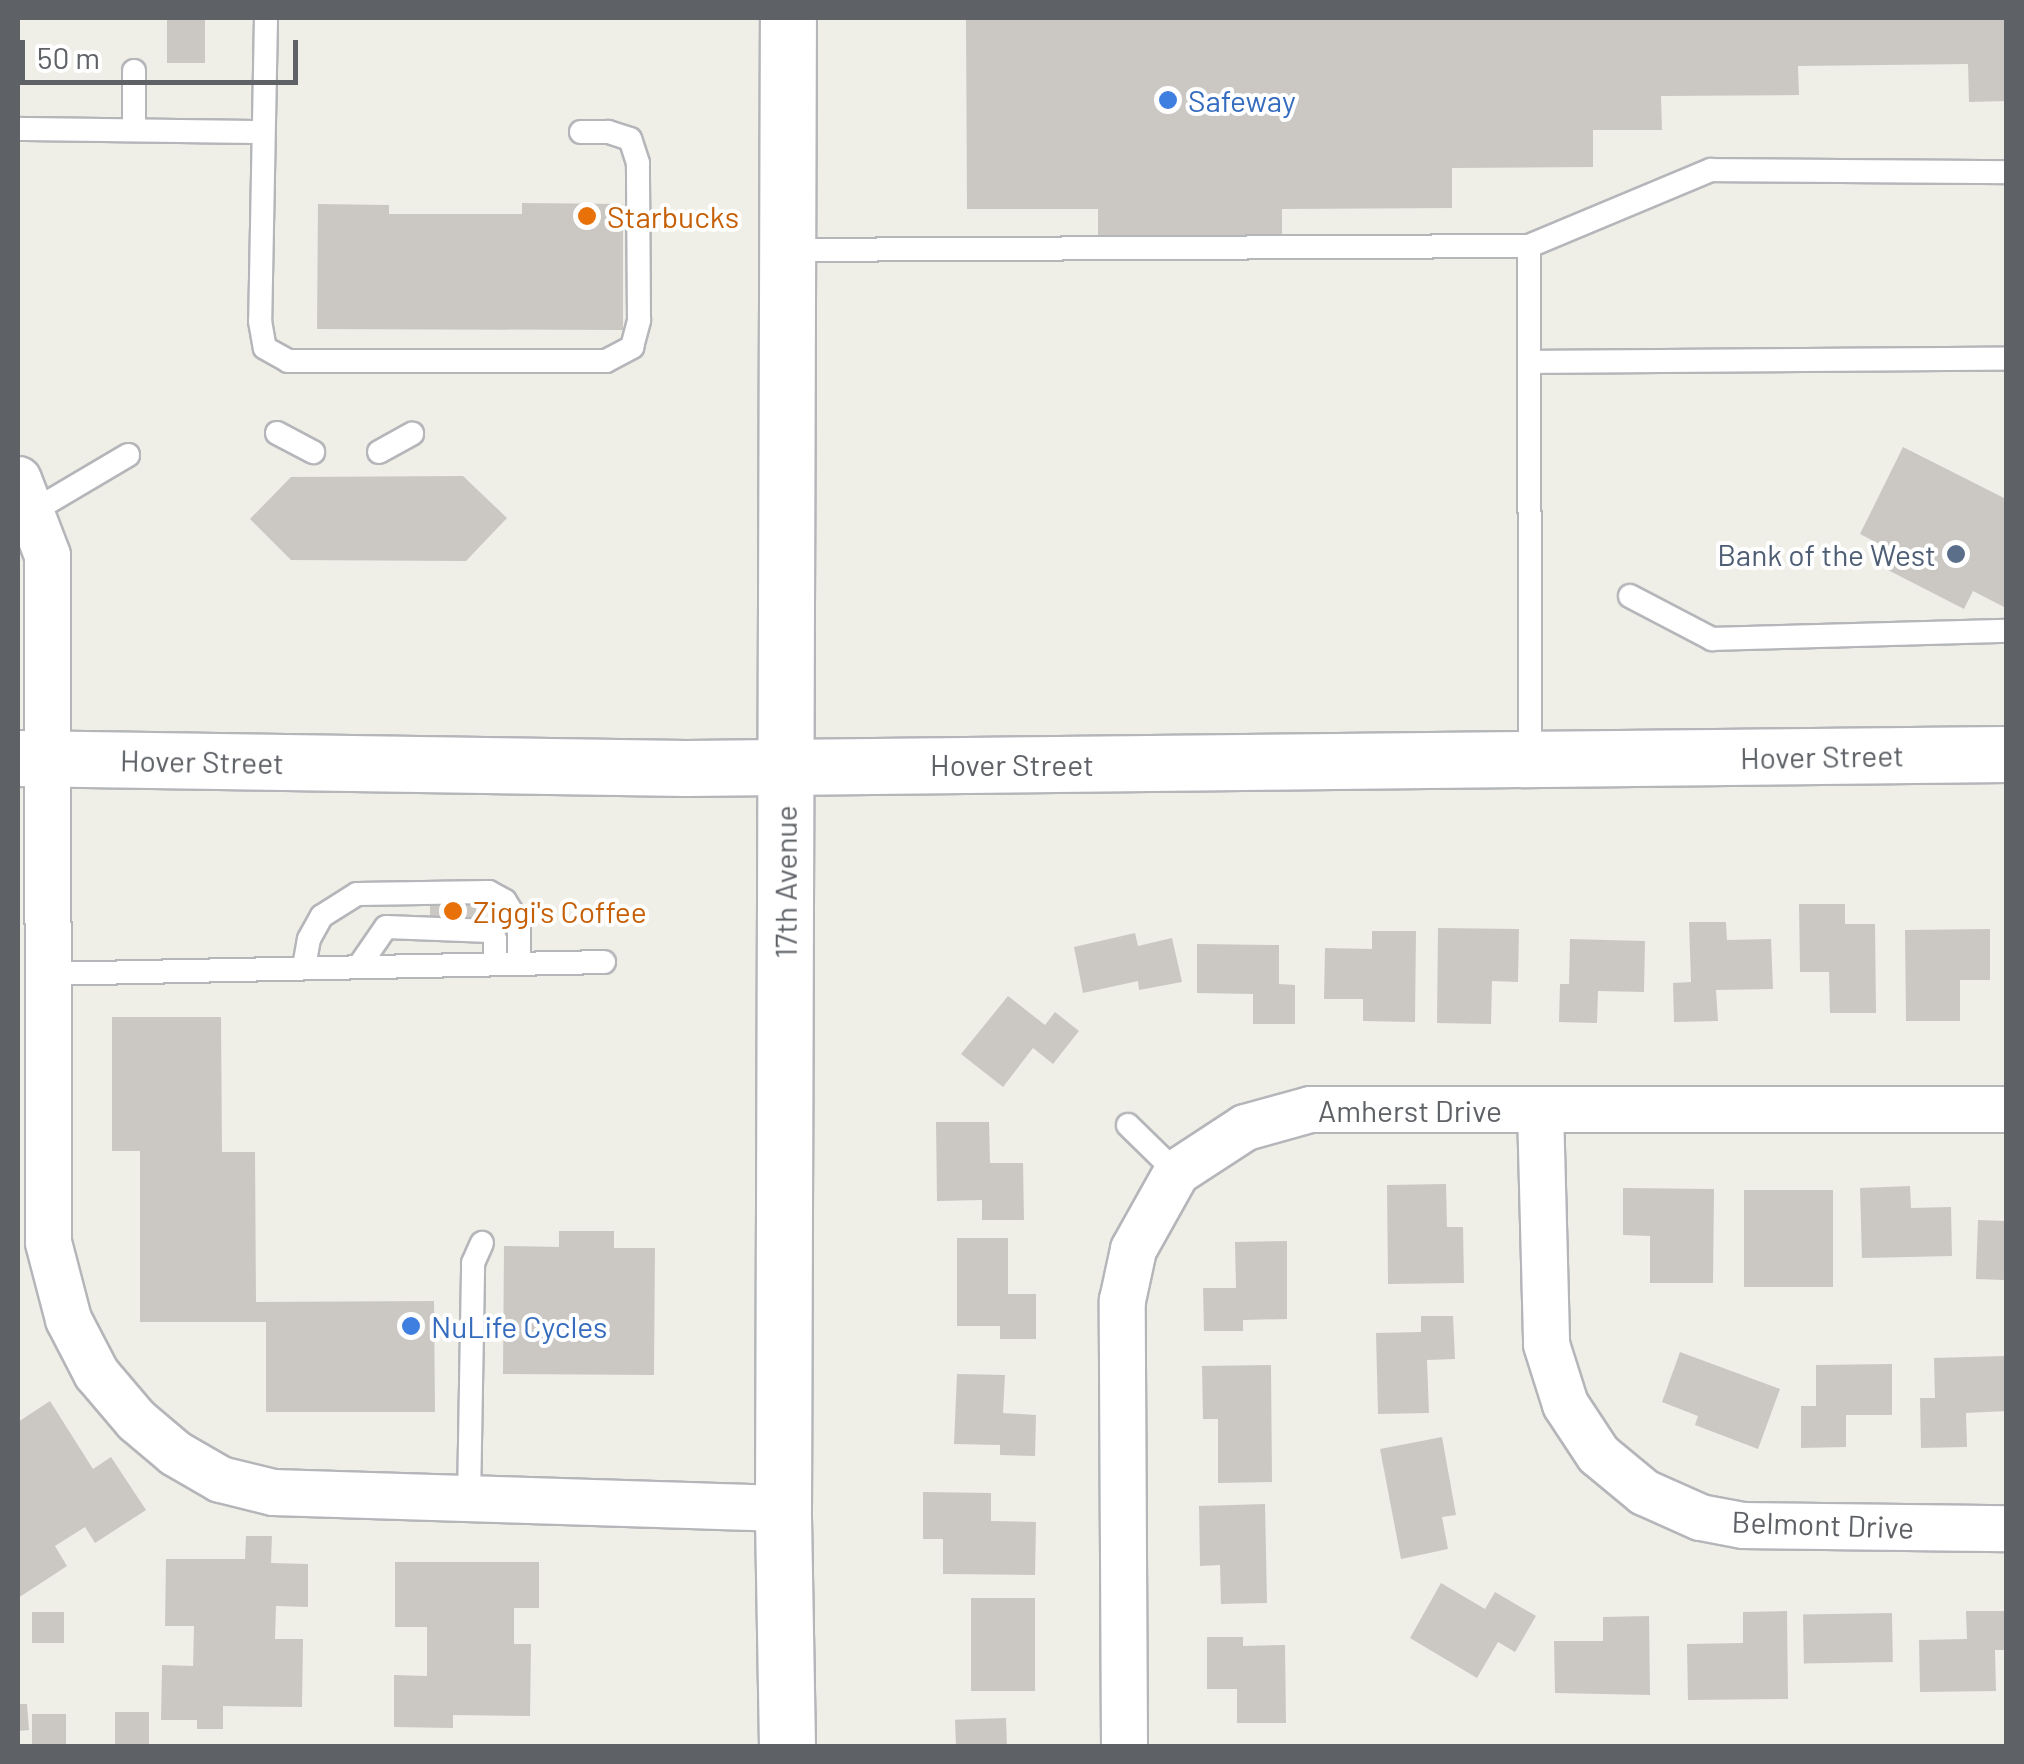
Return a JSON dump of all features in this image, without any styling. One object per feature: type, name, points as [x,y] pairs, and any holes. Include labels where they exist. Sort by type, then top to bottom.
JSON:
[{"type":"main road","name":"17th Avenue","points":[[786,1746],[783,1508],[788,18]]},
{"type":"main road","name":"Hover Street","points":[[31,758],[508,768],[2006,754]]},
{"type":"street","points":[[24,496],[46,555],[31,758],[47,974],[33,1242],[96,1373],[136,1420],[175,1453],[220,1479],[272,1492],[783,1508]]},
{"type":"street","name":"Amherst Drive","points":[[1124,1746],[1122,1300],[1133,1249],[1176,1172],[1245,1128],[1310,1108],[2006,1109]]},
{"type":"street","name":"Belmont Drive","points":[[1540,1109],[1546,1344],[1565,1404],[1598,1454],[1644,1492],[1700,1518],[1743,1524],[2006,1528]]},
{"type":"lane","points":[[266,18],[260,321],[264,348],[288,361],[606,360],[632,347],[640,320],[638,163],[630,139],[608,132],[581,132]]},
{"type":"lane","points":[[134,71],[134,129]]},
{"type":"lane","points":[[18,129],[263,132]]},
{"type":"lane","points":[[786,250],[1529,246],[1711,170],[2006,172]]},
{"type":"lane","points":[[1529,246],[1530,761]]},
{"type":"lane","points":[[1530,362],[2006,359]]},
{"type":"lane","points":[[277,433],[312,452]]},
{"type":"lane","points":[[379,452],[412,434]]},
{"type":"lane","points":[[24,496],[128,454]]},
{"type":"lane","points":[[1630,596],[1712,639],[2006,632]]},
{"type":"lane","points":[[304,967],[310,940],[322,916],[357,894],[489,892],[505,901],[519,924],[520,963]]},
{"type":"lane","points":[[359,966],[386,927],[490,930],[496,940],[496,964]]},
{"type":"lane","points":[[47,974],[604,962]]},
{"type":"lane","points":[[1128,1124],[1176,1172]]},
{"type":"lane","points":[[469,1500],[472,1264],[482,1242]]},
{"type":"building","points":[[167,18],[205,18],[205,63],[167,63]]},
{"type":"building","points":[[966,18],[2006,18],[2006,101],[1969,102],[1968,64],[1798,66],[1799,95],[1661,96],[1662,130],[1593,130],[1593,167],[1452,168],[1452,208],[1282,209],[1282,237],[1098,239],[1098,209],[967,209]]},
{"type":"building","points":[[522,203],[623,204],[623,330],[317,329],[318,204],[389,205],[389,214],[522,214]]},
{"type":"building","points":[[1903,447],[2006,499],[2006,608],[1973,591],[1964,609],[1886,569],[1895,552],[1860,534]]},
{"type":"building","points":[[463,476],[507,518],[466,561],[291,560],[250,519],[291,477]]},
{"type":"building","name":"Ziggi's Coffee","points":[[430,902],[476,902],[476,919],[430,919]]},
{"type":"building","points":[[1799,904],[1845,904],[1845,924],[1875,924],[1876,1013],[1830,1013],[1829,972],[1800,972]]},
{"type":"building","points":[[1689,922],[1726,922],[1727,940],[1771,939],[1773,989],[1716,990],[1718,1021],[1674,1022],[1673,983],[1691,982]]},
{"type":"building","points":[[1438,928],[1519,929],[1518,982],[1492,981],[1491,1024],[1437,1023]]},
{"type":"building","points":[[1990,929],[1990,980],[1960,980],[1960,1021],[1906,1021],[1905,930]]},
{"type":"building","points":[[1372,931],[1416,931],[1415,1022],[1363,1021],[1363,999],[1324,999],[1325,948],[1372,949]]},
{"type":"building","points":[[1135,933],[1138,946],[1172,938],[1182,982],[1139,990],[1138,981],[1083,993],[1074,947]]},
{"type":"building","points":[[1570,939],[1645,941],[1644,992],[1598,991],[1597,1023],[1559,1022],[1560,984],[1569,984]]},
{"type":"building","points":[[1197,944],[1279,945],[1279,984],[1295,985],[1295,1024],[1253,1024],[1253,994],[1197,993]]},
{"type":"building","points":[[1008,996],[1045,1025],[1055,1012],[1079,1031],[1053,1064],[1033,1048],[1003,1087],[961,1054]]},
{"type":"building","points":[[112,1017],[221,1017],[222,1152],[255,1152],[256,1302],[434,1301],[435,1412],[266,1412],[266,1322],[140,1322],[140,1151],[112,1151]]},
{"type":"building","points":[[936,1122],[989,1122],[990,1163],[1023,1163],[1024,1220],[982,1220],[982,1200],[937,1201]]},
{"type":"building","points":[[1446,1184],[1447,1227],[1463,1227],[1464,1283],[1388,1284],[1387,1185]]},
{"type":"building","points":[[1910,1186],[1911,1208],[1951,1207],[1952,1256],[1862,1258],[1860,1188]]},
{"type":"building","points":[[1623,1188],[1714,1189],[1713,1283],[1650,1283],[1650,1236],[1623,1235]]},
{"type":"building","points":[[1744,1190],[1833,1190],[1833,1287],[1744,1287]]},
{"type":"building","points":[[1978,1220],[2006,1221],[2004,1280],[1976,1279]]},
{"type":"building","points":[[559,1231],[614,1231],[614,1248],[655,1248],[654,1375],[503,1374],[504,1246],[559,1247]]},
{"type":"building","points":[[957,1238],[1008,1238],[1008,1294],[1036,1294],[1036,1339],[1000,1339],[1000,1326],[957,1326]]},
{"type":"building","points":[[1287,1241],[1287,1319],[1243,1320],[1243,1331],[1204,1331],[1203,1288],[1236,1288],[1235,1242]]},
{"type":"building","points":[[1421,1316],[1453,1316],[1455,1359],[1427,1360],[1429,1413],[1378,1414],[1376,1333],[1421,1332]]},
{"type":"building","points":[[1680,1352],[1780,1389],[1758,1449],[1695,1425],[1698,1416],[1662,1402]]},
{"type":"building","points":[[2006,1356],[2006,1411],[1966,1413],[1967,1447],[1921,1448],[1920,1398],[1935,1398],[1934,1358]]},
{"type":"building","points":[[1892,1364],[1892,1415],[1846,1415],[1846,1447],[1801,1448],[1801,1406],[1816,1406],[1816,1365]]},
{"type":"building","points":[[1271,1365],[1272,1482],[1218,1483],[1218,1419],[1203,1419],[1202,1366]]},
{"type":"building","points":[[957,1374],[1005,1375],[1003,1413],[1036,1415],[1035,1456],[1000,1455],[1000,1445],[954,1444]]},
{"type":"building","points":[[50,1401],[93,1469],[111,1457],[146,1510],[95,1543],[85,1527],[55,1546],[67,1566],[18,1598],[18,1422]]},
{"type":"building","points":[[1442,1437],[1456,1515],[1442,1517],[1448,1549],[1401,1559],[1380,1449]]},
{"type":"building","points":[[923,1492],[991,1493],[991,1521],[1036,1522],[1035,1575],[943,1574],[943,1539],[923,1539]]},
{"type":"building","points":[[1265,1504],[1267,1603],[1221,1604],[1220,1565],[1200,1566],[1199,1506]]},
{"type":"building","points":[[246,1536],[272,1536],[271,1563],[308,1564],[308,1607],[276,1606],[275,1639],[303,1639],[302,1707],[223,1706],[223,1729],[197,1729],[197,1720],[161,1720],[162,1665],[193,1666],[194,1626],[165,1626],[166,1559],[245,1559]]},
{"type":"building","points":[[395,1562],[539,1562],[539,1608],[514,1608],[514,1644],[531,1644],[530,1716],[453,1715],[453,1728],[394,1727],[394,1675],[427,1676],[427,1627],[395,1627]]},
{"type":"building","points":[[1441,1583],[1485,1609],[1495,1592],[1536,1616],[1515,1652],[1498,1642],[1477,1678],[1410,1638]]},
{"type":"building","points":[[971,1598],[1035,1598],[1035,1691],[971,1691]]},
{"type":"building","points":[[1787,1611],[1788,1699],[1688,1700],[1687,1644],[1743,1643],[1743,1612]]},
{"type":"building","points":[[1966,1611],[2006,1611],[2006,1650],[1995,1650],[1996,1691],[1920,1692],[1919,1640],[1967,1639]]},
{"type":"building","points":[[32,1612],[64,1612],[64,1643],[32,1643]]},
{"type":"building","points":[[1892,1613],[1893,1662],[1804,1664],[1803,1615]]},
{"type":"building","points":[[1649,1616],[1650,1695],[1555,1693],[1554,1641],[1603,1641],[1603,1617]]},
{"type":"building","points":[[1207,1637],[1243,1637],[1243,1646],[1285,1645],[1286,1723],[1237,1723],[1237,1689],[1207,1689]]},
{"type":"building","points":[[18,1704],[27,1704],[29,1730],[18,1731]]},
{"type":"building","points":[[115,1712],[149,1712],[149,1746],[115,1746]]},
{"type":"building","points":[[32,1714],[66,1714],[66,1746],[32,1746]]},
{"type":"building","points":[[1006,1718],[1007,1746],[956,1746],[955,1720]]},
{"type":"place","name":"Safeway","points":[[1168,100]]},
{"type":"place","name":"Starbucks","points":[[587,216]]},
{"type":"place","name":"Bank of the West","points":[[1956,554]]},
{"type":"place","name":"Ziggi's Coffee","points":[[453,911]]},
{"type":"place","name":"NuLife Cycles","points":[[411,1326]]}]
